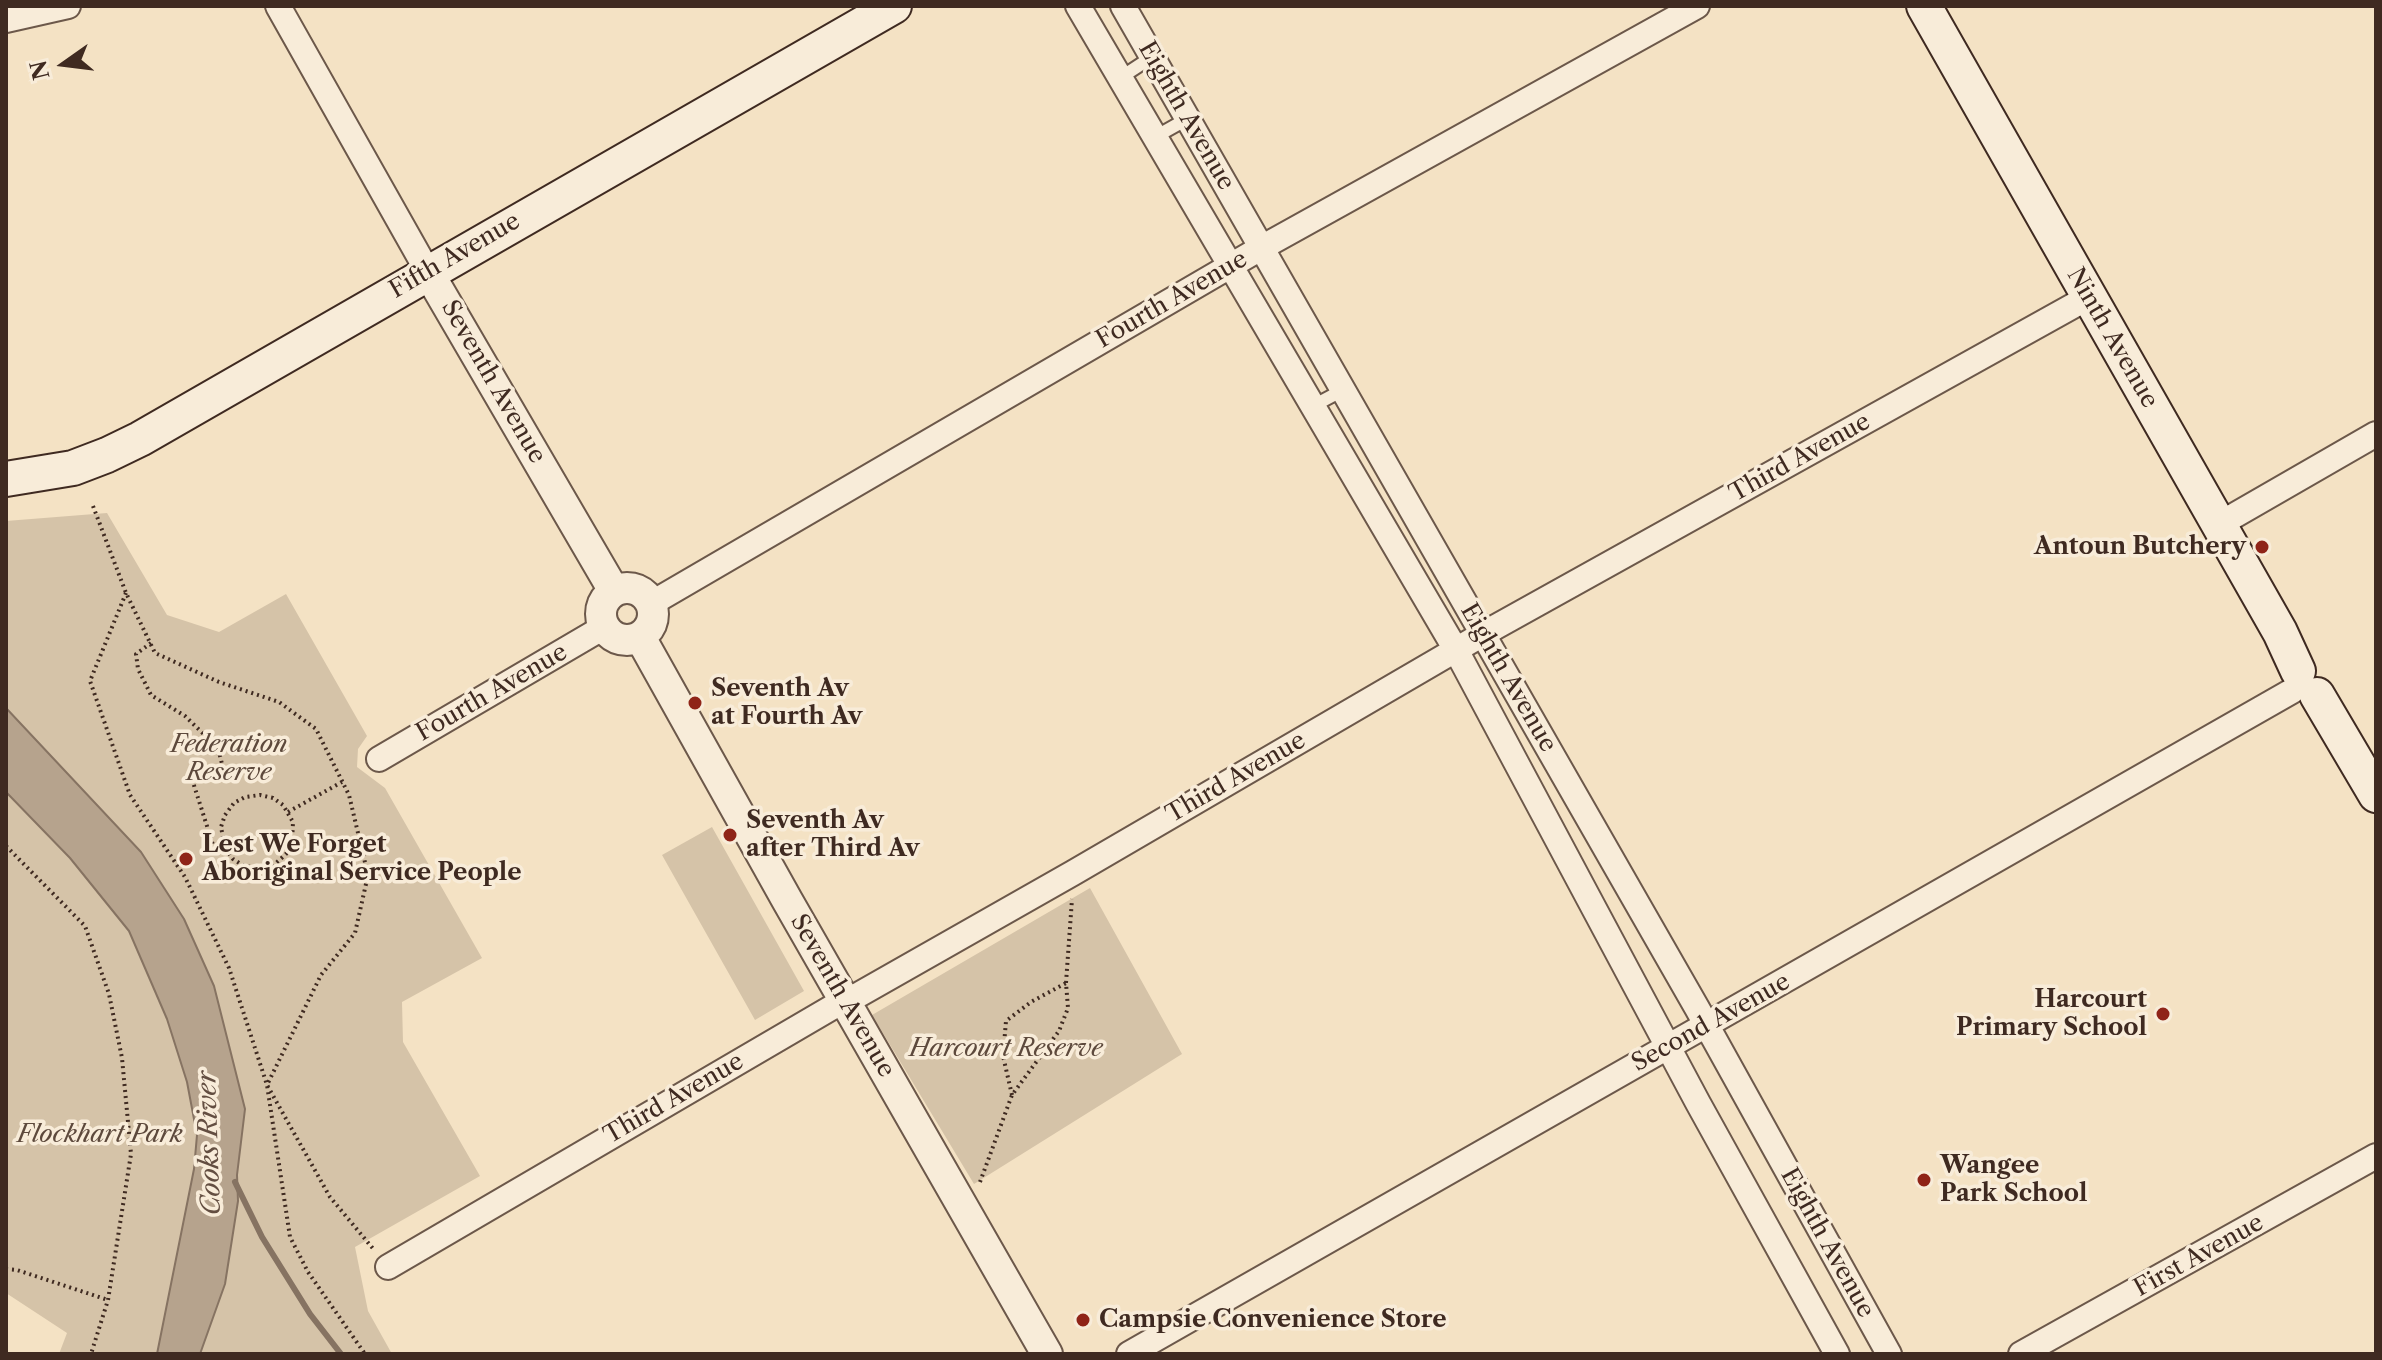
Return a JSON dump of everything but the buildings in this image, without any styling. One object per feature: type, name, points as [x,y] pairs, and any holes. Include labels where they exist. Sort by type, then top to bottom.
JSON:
[{"type":"main road","name":"Fifth Avenue","points":[[6,479],[73,468],[107,455],[894,6]]},
{"type":"main road","name":"Ninth Avenue","points":[[1924,6],[2280,632],[2302,685],[2376,795]]},
{"type":"main road","points":[[2376,808],[2376,822]]},
{"type":"street","points":[[6,20],[68,6]]},
{"type":"street","name":"Seventh Avenue","points":[[278,6],[428,272],[614,591]]},
{"type":"street","name":"Eighth Avenue","points":[[1078,6],[1313,406],[1483,634],[1889,1354]]},
{"type":"street","name":"Eighth Avenue","points":[[1123,6],[1343,390],[1456,650],[1668,1047],[1837,1354]]},
{"type":"street","name":"Fourth Avenue","points":[[652,603],[1261,248],[1697,6]]},
{"type":"street","name":"Third Avenue","points":[[388,1267],[1483,634],[2089,297]]},
{"type":"street","points":[[2218,525],[2376,434]]},
{"type":"street","points":[[623,588],[639,590],[652,603],[651,626],[640,637],[624,641],[604,627],[601,611],[614,591],[623,588]]},
{"type":"street","name":"Fourth Avenue","points":[[379,759],[604,627]]},
{"type":"street","name":"Seventh Avenue","points":[[640,637],[1047,1354]]},
{"type":"street","name":"Second Avenue","points":[[1129,1354],[2302,685]]},
{"type":"street","name":"First Avenue","points":[[2021,1354],[2376,1156]]},
{"type":"lane","points":[[1120,78],[1152,57]]},
{"type":"lane","points":[[1155,137],[1187,119]]},
{"type":"lane","points":[[1313,406],[1343,390]]},
{"type":"path","points":[[93,506],[126,593],[155,653],[219,682],[279,702],[304,720],[316,729],[349,795],[368,875],[355,933],[321,975],[267,1085]]},
{"type":"path","points":[[126,593],[90,681],[130,795],[185,877],[229,968],[267,1085],[290,1237],[308,1272],[365,1354]]},
{"type":"path","points":[[151,643],[136,654],[138,669],[151,695],[185,716],[218,748],[224,772],[191,776],[214,848],[225,848]]},
{"type":"path","points":[[288,812],[342,782]]},
{"type":"path","points":[[260,795],[273,798],[288,812],[293,822],[292,843],[275,864],[263,868],[244,866],[233,859],[225,848],[221,827],[225,815],[234,803],[245,797],[260,795]]},
{"type":"path","points":[[6,846],[85,926],[109,994],[122,1058],[131,1154],[108,1300],[91,1354]]},
{"type":"path","points":[[980,1182],[1012,1095],[1059,1031],[1068,1008],[1066,983],[1073,873]]},
{"type":"path","points":[[1012,1095],[1003,1056],[1006,1021],[1031,1002],[1066,983]]},
{"type":"path","points":[[267,1085],[330,1197],[388,1267]]},
{"type":"path","points":[[6,1269],[108,1300]]},
{"type":"green space","name":"Federation Reserve","points":[[107,513],[167,615],[219,632],[286,594],[367,736],[358,749],[357,767],[385,788],[482,958],[402,1002],[403,1042],[480,1176],[355,1247],[368,1311],[392,1354],[200,1354],[225,1284],[238,1201],[237,1175],[245,1109],[214,986],[184,919],[141,852],[6,708],[6,521]]},
{"type":"green space","name":"Flockhart Park","points":[[6,792],[70,858],[129,931],[167,1019],[187,1082],[197,1135],[194,1169],[157,1354],[59,1354],[67,1333],[6,1293]]},
{"type":"green space","points":[[712,827],[804,991],[755,1020],[662,855]]},
{"type":"green space","name":"Harcourt Reserve","points":[[1090,888],[1182,1054],[974,1184],[872,1015]]},
{"type":"water","name":"Cooks River","points":[[6,708],[141,852],[184,919],[214,986],[245,1109],[237,1175],[238,1201],[225,1284],[200,1354],[157,1354],[194,1169],[197,1135],[187,1082],[167,1019],[129,931],[70,858],[6,792]]},
{"type":"waterway","points":[[235,1182],[262,1237],[310,1314],[341,1354]]},
{"type":"place","name":"Antoun Butchery","points":[[2262,547]]},
{"type":"place","name":"Seventh Av at Fourth Av","points":[[695,703]]},
{"type":"place","name":"Seventh Av after Third Av","points":[[730,835]]},
{"type":"place","name":"Lest We Forget Aboriginal Service People","points":[[186,859]]},
{"type":"place","name":"Harcourt Primary School","points":[[2163,1014]]},
{"type":"place","name":"Wangee Park School","points":[[1924,1180]]},
{"type":"place","name":"Campsie Convenience Store","points":[[1083,1320]]}]
